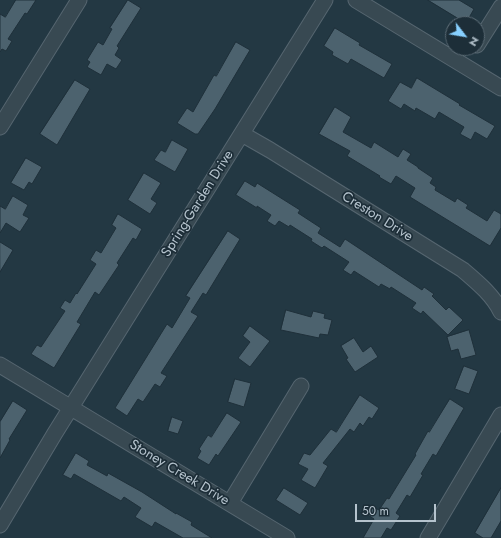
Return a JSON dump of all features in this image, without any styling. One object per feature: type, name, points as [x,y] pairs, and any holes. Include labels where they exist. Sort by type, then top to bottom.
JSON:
[{"type":"street","points":[[0,127],[79,0]]},
{"type":"street","name":"Spring-Garden Drive","points":[[0,526],[70,408],[325,0]]},
{"type":"street","points":[[356,0],[501,88]]},
{"type":"street","points":[[485,32],[501,6]]},
{"type":"street","points":[[463,64],[469,56]]},
{"type":"street","name":"Creston Drive","points":[[242,134],[463,270],[480,284],[501,312]]},
{"type":"street","name":"Stoney Creek Drive","points":[[0,365],[287,538]]},
{"type":"street","points":[[230,503],[301,386]]},
{"type":"street","points":[[428,538],[501,415]]},
{"type":"building","points":[[16,0],[36,0],[27,14],[25,13],[8,39],[12,41],[6,51],[2,49],[0,52],[0,14],[5,17]]},
{"type":"building","points":[[128,0],[141,8],[117,46],[119,48],[115,55],[122,60],[116,69],[107,64],[101,75],[87,67],[90,62],[87,60],[98,42],[103,45],[112,29],[110,28]]},
{"type":"building","points":[[428,0],[459,0],[474,9],[470,16],[454,16]]},
{"type":"building","points":[[335,28],[360,43],[359,45],[392,64],[384,78],[351,59],[348,64],[332,55],[333,52],[324,46]]},
{"type":"building","points":[[236,42],[250,50],[215,109],[198,134],[195,134],[177,123],[187,108],[193,112],[214,75],[216,76]]},
{"type":"building","points":[[417,78],[495,126],[487,139],[475,132],[471,140],[460,134],[464,127],[439,112],[435,119],[416,108],[415,111],[404,104],[401,109],[388,101],[400,82],[411,88]]},
{"type":"building","points":[[75,80],[90,89],[57,145],[40,134]]},
{"type":"building","points":[[335,107],[351,117],[343,132],[371,148],[374,142],[398,157],[403,149],[411,154],[407,160],[433,178],[430,183],[436,187],[435,190],[455,202],[457,198],[468,205],[466,208],[487,221],[494,210],[501,214],[501,228],[490,246],[410,197],[415,188],[396,176],[391,184],[347,156],[350,151],[319,134]]},
{"type":"building","points":[[172,140],[188,149],[175,172],[154,160],[161,150],[165,152]]},
{"type":"building","points":[[26,158],[42,167],[32,184],[29,182],[24,190],[11,183]]},
{"type":"building","points":[[144,173],[161,183],[151,199],[157,203],[150,214],[128,200]]},
{"type":"building","points":[[245,181],[255,187],[257,183],[300,210],[298,213],[321,228],[318,233],[340,247],[345,239],[422,290],[424,287],[434,294],[432,296],[446,310],[449,307],[463,320],[448,335],[423,311],[421,314],[412,308],[416,303],[391,287],[390,289],[381,284],[379,287],[354,271],[351,275],[343,270],[349,262],[324,246],[322,248],[311,241],[312,239],[290,225],[289,227],[279,221],[275,226],[267,221],[271,215],[236,195]]},
{"type":"building","points":[[13,196],[28,205],[23,215],[29,218],[20,232],[6,223],[0,233],[0,206],[5,209]]},
{"type":"building","points":[[118,214],[142,229],[136,240],[133,238],[117,263],[119,265],[99,295],[95,292],[77,322],[81,324],[54,368],[31,354],[37,345],[41,347],[65,311],[60,308],[65,300],[70,303],[96,264],[90,260],[96,250],[101,253],[116,228],[112,225]]},
{"type":"building","points":[[228,231],[240,239],[206,295],[203,293],[191,312],[198,316],[161,373],[167,376],[160,387],[155,384],[143,402],[138,399],[127,416],[115,408],[167,324],[172,328],[190,298],[186,296]]},
{"type":"building","points":[[0,242],[13,250],[0,272]]},
{"type":"building","points":[[286,310],[311,317],[313,311],[325,314],[324,318],[332,320],[328,335],[320,334],[319,338],[281,330]]},
{"type":"building","points":[[250,326],[270,341],[250,367],[238,358],[250,342],[243,336]]},
{"type":"building","points":[[469,330],[476,355],[461,359],[458,349],[451,351],[447,337]]},
{"type":"building","points":[[354,338],[363,352],[371,346],[378,357],[355,372],[346,359],[348,358],[341,346]]},
{"type":"building","points":[[464,366],[478,371],[469,394],[455,389]]},
{"type":"building","points":[[235,379],[251,383],[244,407],[228,402]]},
{"type":"building","points":[[360,395],[379,408],[372,419],[369,417],[363,426],[360,423],[354,432],[350,429],[323,463],[328,466],[315,488],[301,480],[308,469],[298,464],[304,453],[310,455],[331,429],[336,432]]},
{"type":"building","points":[[450,399],[464,408],[436,456],[433,454],[410,497],[407,495],[396,513],[400,516],[391,530],[387,528],[381,538],[363,538],[374,519],[368,515],[373,507],[379,510],[387,498],[389,499],[416,455],[415,454],[428,431],[429,432]]},
{"type":"building","points":[[13,401],[27,410],[9,439],[10,440],[0,458],[0,422]]},
{"type":"building","points":[[227,413],[241,422],[218,456],[216,454],[209,465],[197,458],[201,451],[199,449],[208,435],[211,437]]},
{"type":"building","points":[[172,417],[183,421],[178,434],[168,431]]},
{"type":"building","points":[[76,453],[89,461],[87,465],[107,476],[108,473],[142,492],[176,514],[192,522],[191,525],[212,538],[183,538],[155,522],[152,527],[135,517],[141,508],[124,497],[121,501],[74,474],[71,479],[63,475]]},
{"type":"building","points":[[284,488],[308,503],[300,515],[276,500]]},
{"type":"building","points":[[501,488],[501,521],[491,538],[483,538],[475,533]]}]
